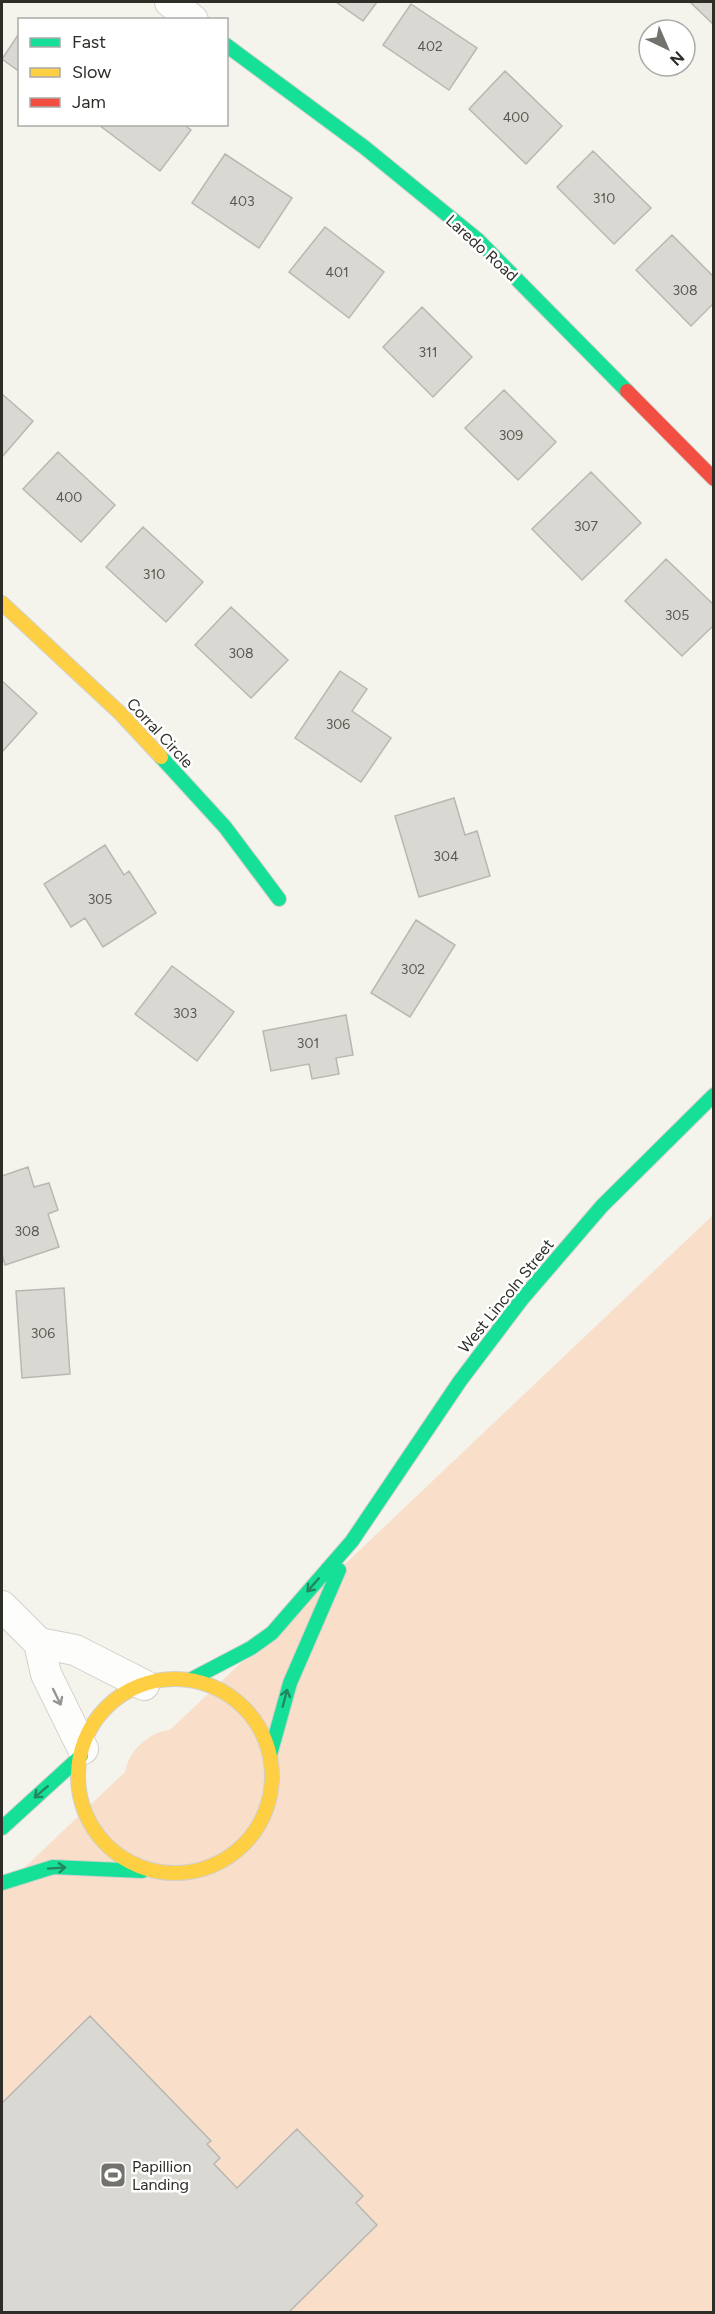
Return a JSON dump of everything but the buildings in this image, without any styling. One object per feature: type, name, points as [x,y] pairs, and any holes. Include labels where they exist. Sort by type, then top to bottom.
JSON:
[{"type":"street","points":[[170,2],[190,18]]},
{"type":"street","name":"Laredo Road","points":[[228,46],[364,147],[478,240],[714,479]]},
{"type":"street","name":"Corral Circle","points":[[2,603],[121,714],[225,827],[279,899]]},
{"type":"street","name":"West Lincoln Street","points":[[190,1680],[250,1648],[272,1633],[352,1541],[460,1381],[522,1299],[602,1206],[714,1095]]},
{"type":"street","name":"West Lincoln Street","points":[[270,1755],[290,1683],[352,1541]]},
{"type":"street","points":[[2,1606],[39,1643],[46,1674],[82,1753]]},
{"type":"street","points":[[39,1643],[75,1650],[144,1684]]},
{"type":"street","points":[[2,1884],[53,1867],[142,1871],[190,1872],[212,1866],[231,1855],[248,1840],[261,1821],[269,1800],[273,1778],[270,1755],[262,1733],[241,1706],[213,1686],[190,1680],[167,1679],[144,1684],[124,1694],[106,1709],[91,1728],[82,1753],[78,1775],[81,1799],[90,1821],[104,1841],[142,1871]]},
{"type":"street","points":[[2,1828],[82,1753]]},
{"type":"shaded area","name":"Papillion Landing","points":[[713,1215],[713,2312],[2,2312],[2,1889],[125,1772],[135,1750],[141,1744],[154,1734],[170,1730]]},
{"type":"traffic: fast","points":[[228,46],[364,147],[478,240],[627,391]]},
{"type":"traffic: fast","points":[[161,757],[225,827],[279,899]]},
{"type":"traffic: fast","points":[[190,1680],[251,1648],[272,1633],[352,1541],[460,1381],[522,1299],[602,1206],[714,1095]]},
{"type":"traffic: fast","points":[[270,1755],[290,1683],[339,1570]]},
{"type":"traffic: fast","points":[[2,1828],[81,1756]]},
{"type":"traffic: fast","points":[[2,1883],[53,1867],[142,1871]]},
{"type":"traffic: slow","points":[[2,603],[121,714],[161,757]]},
{"type":"traffic: slow","points":[[175,1679],[194,1681],[221,1691],[236,1701],[250,1715],[264,1739],[270,1757],[272,1776],[270,1795],[260,1822],[250,1837],[236,1851],[212,1865],[194,1871],[175,1873],[156,1871],[129,1861],[114,1851],[100,1837],[86,1813],[80,1795],[78,1776],[80,1757],[90,1730],[100,1715],[114,1701],[138,1687],[156,1681],[175,1679]]},
{"type":"traffic: jam","points":[[627,391],[714,479]]},
{"type":"place","name":"Papillion Landing","points":[[113,2175]]}]
